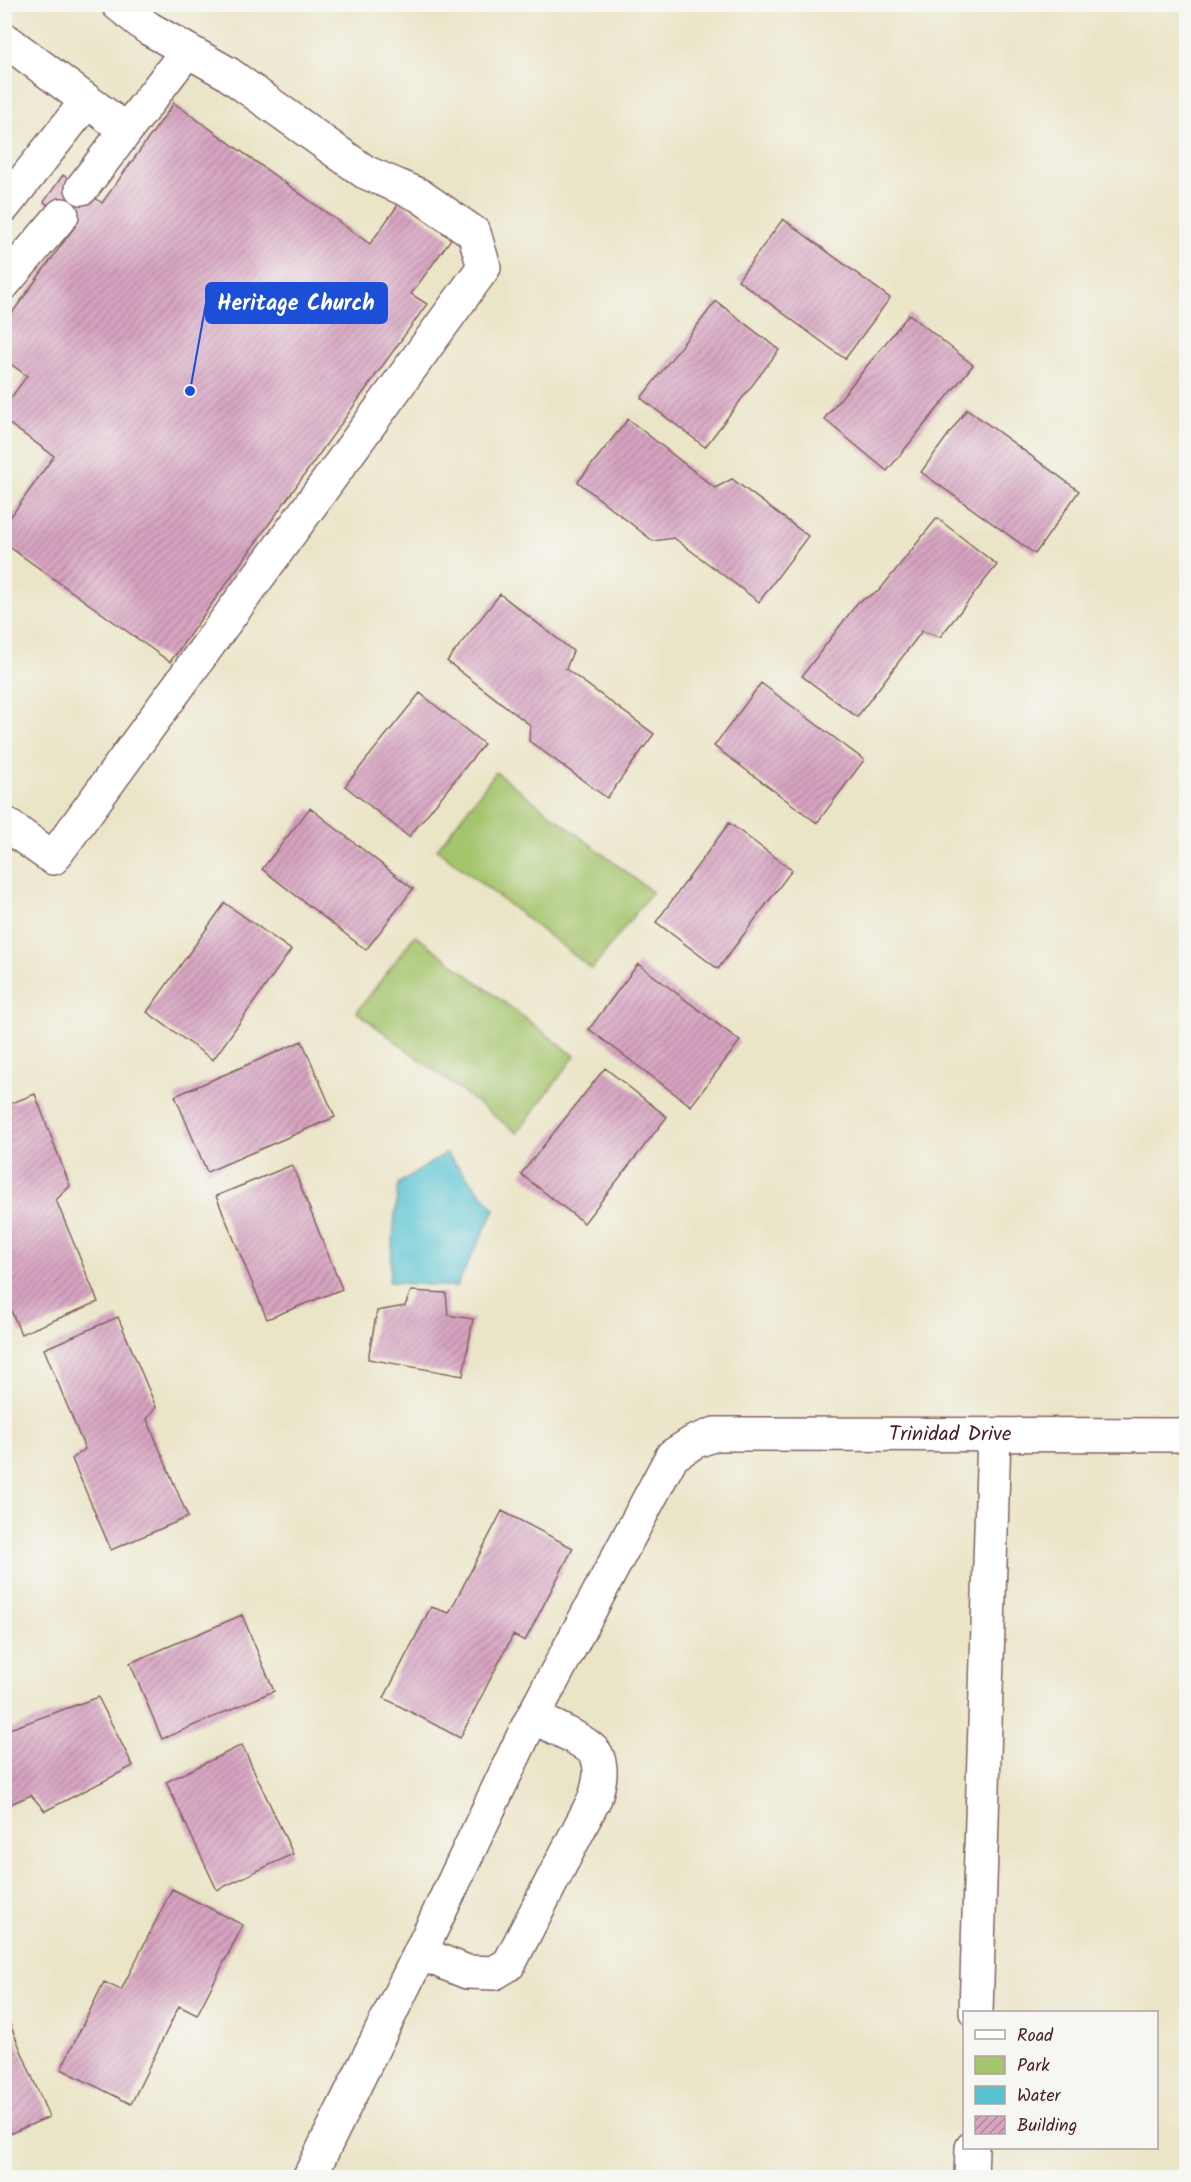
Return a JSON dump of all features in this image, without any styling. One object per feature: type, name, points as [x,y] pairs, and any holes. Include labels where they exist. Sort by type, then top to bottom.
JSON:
[{"type":"street","points":[[4,823],[53,858],[484,267],[474,232],[419,195],[364,172],[227,73],[148,28],[118,4]]},
{"type":"street","points":[[4,39],[126,130]]},
{"type":"street","points":[[82,188],[187,51]]},
{"type":"street","points":[[9,190],[87,101]]},
{"type":"street","points":[[4,283],[62,215]]},
{"type":"street","name":"Trinidad Drive","points":[[533,1717],[672,1456],[694,1442],[715,1434],[1186,1435]]},
{"type":"street","points":[[976,2011],[994,1435]]},
{"type":"street","points":[[309,2178],[533,1717],[582,1742],[597,1755],[601,1776],[595,1798],[509,1964],[494,1973],[467,1972],[420,1953]]},
{"type":"street","points":[[971,2178],[972,2149]]},
{"type":"green space","points":[[496,772],[652,892],[592,969],[437,849]]},
{"type":"green space","points":[[415,935],[575,1056],[517,1133],[357,1012]]},
{"type":"water","points":[[446,1153],[495,1209],[456,1287],[389,1282],[398,1184]]},
{"type":"building","points":[[174,103],[370,244],[400,202],[451,239],[411,294],[427,304],[170,662],[4,543],[4,526],[54,456],[4,420],[4,407],[27,376],[4,359],[4,324],[76,225],[44,202],[63,175],[102,203]]},
{"type":"building","points":[[783,219],[890,298],[845,359],[738,280]]},
{"type":"building","points":[[716,301],[779,350],[705,447],[641,398]]},
{"type":"building","points":[[909,314],[973,365],[887,471],[824,419]]},
{"type":"building","points":[[967,409],[1079,491],[1035,554],[921,472]]},
{"type":"building","points":[[628,419],[715,488],[732,479],[808,536],[759,602],[674,538],[653,541],[578,482]]},
{"type":"building","points":[[937,518],[997,565],[940,637],[922,631],[857,717],[802,676],[858,602],[879,591]]},
{"type":"building","points":[[500,594],[573,651],[566,669],[654,734],[607,798],[529,741],[530,725],[447,661]]},
{"type":"building","points":[[761,683],[864,760],[817,823],[714,746]]},
{"type":"building","points":[[420,693],[484,744],[409,837],[345,786]]},
{"type":"building","points":[[310,808],[413,889],[366,950],[262,869]]},
{"type":"building","points":[[729,823],[792,870],[718,969],[656,922]]},
{"type":"building","points":[[225,903],[291,950],[213,1060],[147,1012]]},
{"type":"building","points":[[638,964],[740,1041],[691,1106],[589,1029]]},
{"type":"building","points":[[302,1041],[335,1117],[207,1172],[175,1096]]},
{"type":"building","points":[[605,1068],[667,1117],[584,1223],[521,1174]]},
{"type":"building","points":[[35,1094],[70,1186],[56,1200],[98,1302],[21,1334],[4,1294],[4,1106]]},
{"type":"building","points":[[292,1165],[342,1289],[267,1319],[216,1196]]},
{"type":"building","points":[[411,1291],[446,1293],[448,1315],[473,1319],[463,1376],[368,1359],[377,1311],[405,1306]]},
{"type":"building","points":[[118,1317],[156,1407],[147,1419],[188,1517],[111,1550],[72,1459],[85,1449],[44,1349]]},
{"type":"building","points":[[502,1511],[573,1548],[525,1641],[513,1635],[460,1738],[384,1698],[431,1607],[449,1613]]},
{"type":"building","points":[[242,1615],[274,1691],[162,1739],[130,1663]]},
{"type":"building","points":[[98,1697],[133,1766],[45,1811],[31,1795],[4,1807],[4,1731]]},
{"type":"building","points":[[242,1745],[293,1854],[217,1890],[166,1782]]},
{"type":"building","points":[[172,1889],[243,1925],[197,2015],[179,2006],[131,2104],[61,2069],[104,1982],[121,1990]]},
{"type":"building","points":[[4,2010],[49,2117],[4,2136]]},
{"type":"place","name":"Heritage Church","points":[[190,391]]}]
